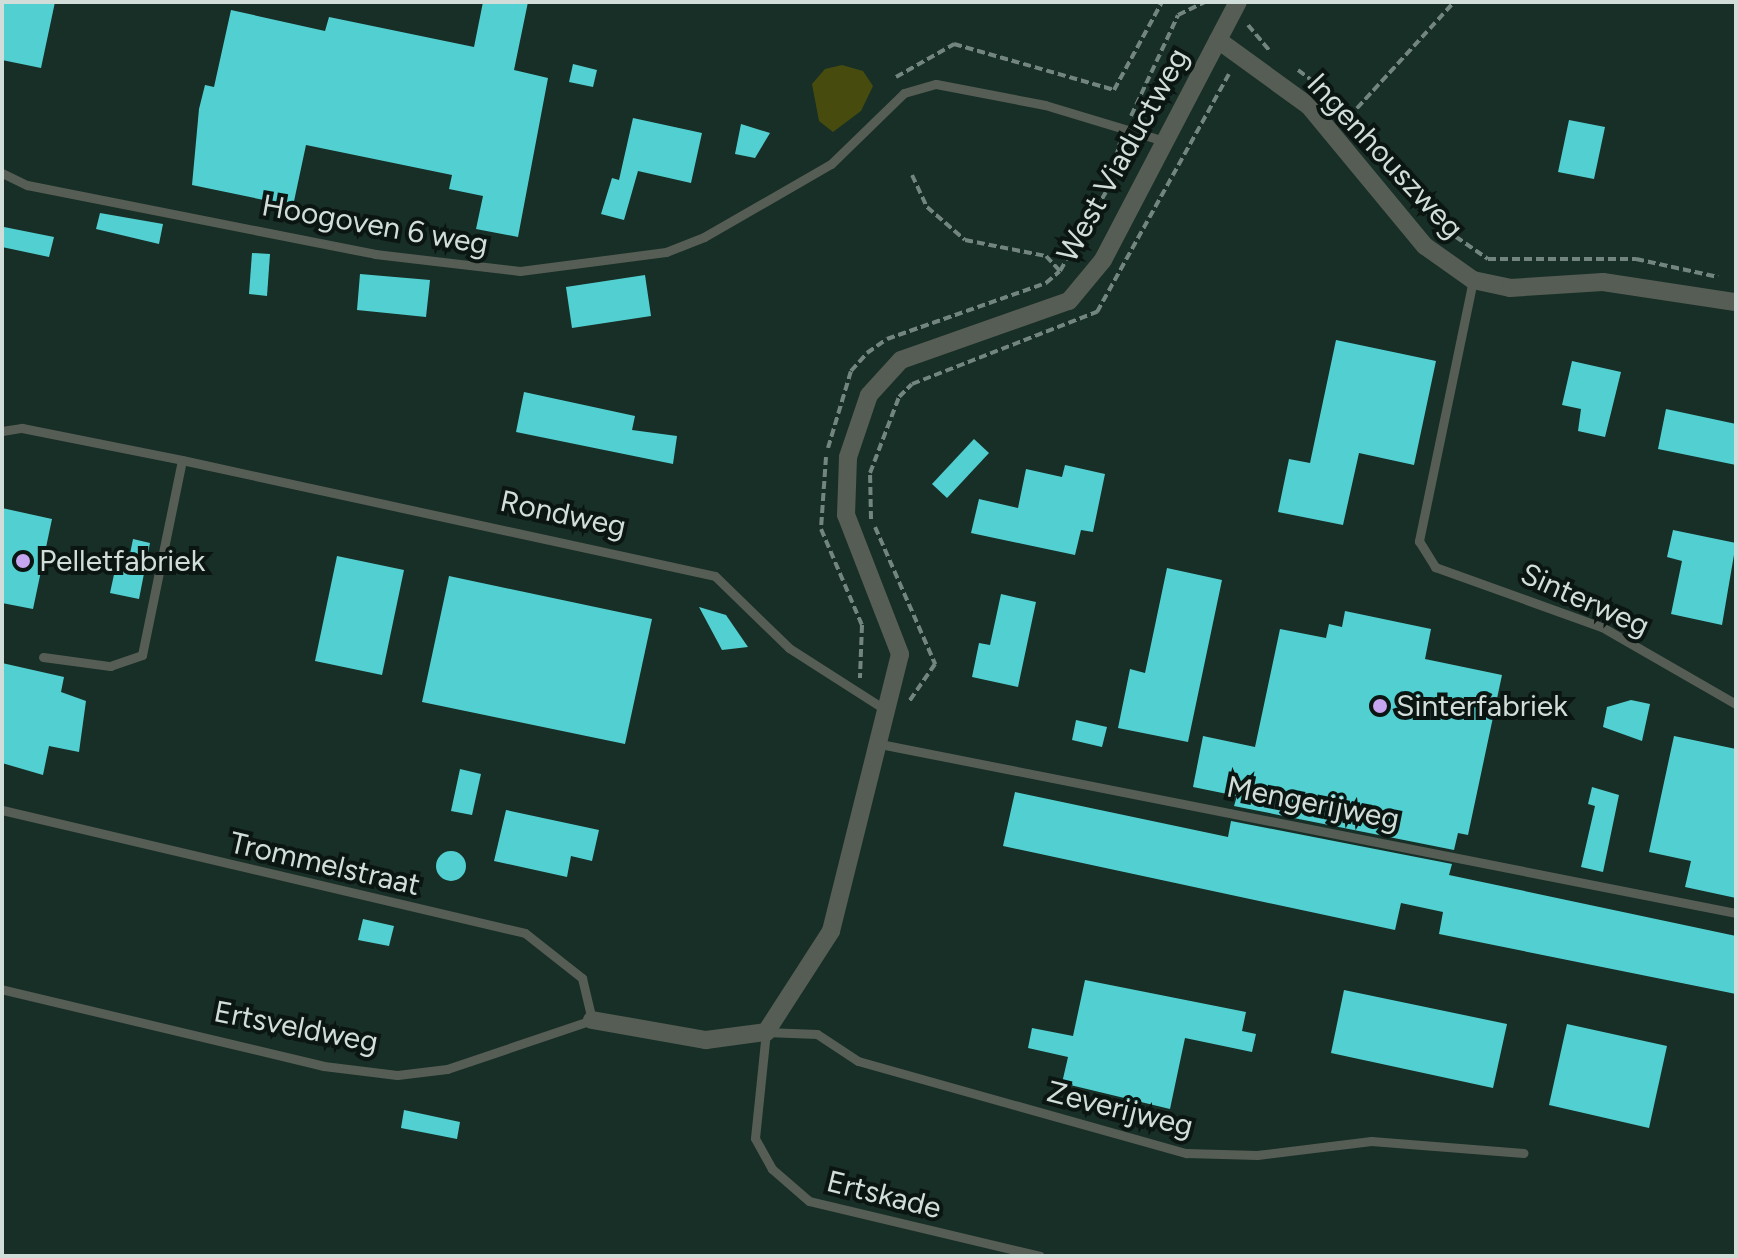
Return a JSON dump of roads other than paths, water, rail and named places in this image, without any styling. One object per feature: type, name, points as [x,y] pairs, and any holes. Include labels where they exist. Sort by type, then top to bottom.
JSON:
[{"type":"street","name":"West Viaductweg","points":[[888,712],[900,654],[846,515],[848,457],[869,395],[901,360],[1069,301],[1103,260],[1238,2]]},
{"type":"street","name":"Ingenhouszweg","points":[[1218,40],[1309,106],[1425,246],[1473,280],[1510,288],[1603,282],[1736,302]]},
{"type":"street","points":[[766,1032],[831,931],[888,712]]},
{"type":"street","name":"Ertsveldweg","points":[[592,1020],[706,1040],[766,1032]]},
{"type":"lane","name":"Hoogoven 6 weg","points":[[2,173],[27,185],[375,254],[520,271],[666,252],[704,237],[831,164],[904,93],[936,84],[1164,141]]},
{"type":"lane","name":"Sinterweg","points":[[1473,280],[1419,541],[1435,567],[1602,627],[1736,704]]},
{"type":"lane","name":"Rondweg","points":[[2,431],[22,428],[182,460],[715,576],[789,648],[888,712]]},
{"type":"lane","points":[[43,657],[110,666],[142,655],[182,460]]},
{"type":"lane","name":"Mengerijweg","points":[[880,744],[1736,913]]},
{"type":"lane","name":"Trommelstraat","points":[[2,810],[525,933],[582,978],[592,1020]]},
{"type":"lane","name":"Ertsveldweg","points":[[2,989],[324,1066],[397,1075],[447,1069],[592,1020]]},
{"type":"lane","name":"Zeverijweg","points":[[766,1032],[817,1034],[858,1061],[1186,1153],[1437,1141],[1524,1153]]},
{"type":"lane","name":"Ertskade","points":[[766,1032],[755,1138],[772,1169],[809,1201],[1040,1256]]},
{"type":"place","name":"Pelletfabriek","points":[[23,561]]},
{"type":"place","name":"Sinterfabriek","points":[[1380,706]]}]
